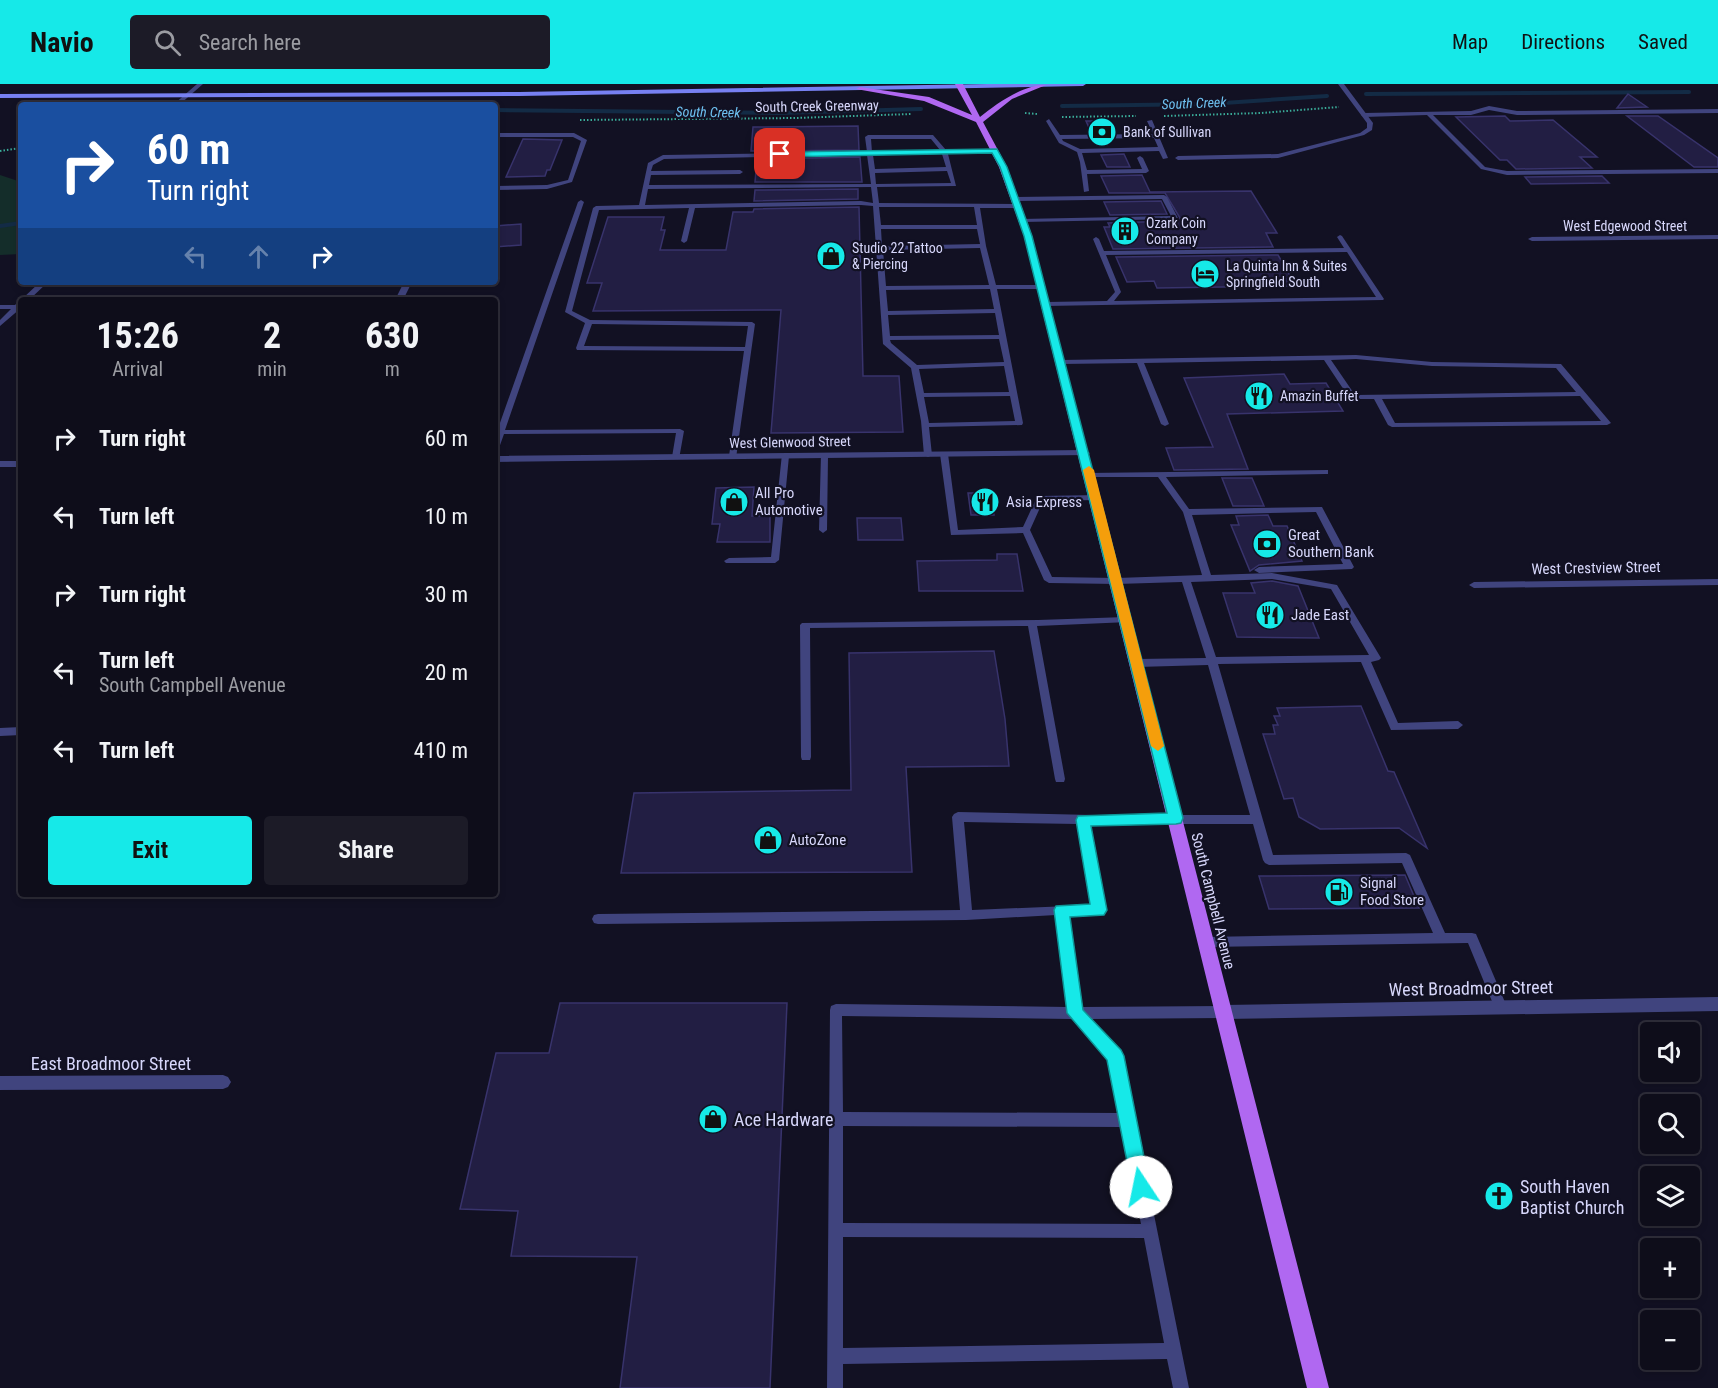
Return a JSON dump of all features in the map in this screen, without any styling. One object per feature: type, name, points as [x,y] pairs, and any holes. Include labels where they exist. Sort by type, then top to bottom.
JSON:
[{"type":"main road","points":[[860,88],[885,84]]},
{"type":"main road","points":[[0,96],[519,93],[729,87],[860,88],[1083,84]]},
{"type":"main road","points":[[860,88],[926,99],[978,121],[1009,97],[1038,85]]},
{"type":"main road","name":"South Campbell Avenue","points":[[960,86],[995,151],[1018,208],[1042,287],[1318,1388]]},
{"type":"street","points":[[179,102],[200,84]]},
{"type":"street","points":[[1178,158],[1286,154],[1362,134],[1371,126],[1342,87]]},
{"type":"street","name":"West Edgewood Street","points":[[1532,239],[1718,237]]},
{"type":"street","points":[[28,297],[41,285]]},
{"type":"street","points":[[0,307],[18,306]]},
{"type":"street","points":[[0,324],[18,308]]},
{"type":"street","name":"West Glenwood Street","points":[[498,459],[1084,453]]},
{"type":"street","points":[[0,464],[18,464]]},
{"type":"street","name":"West Crestview Street","points":[[1474,585],[1718,582]]},
{"type":"street","points":[[0,732],[18,731]]},
{"type":"street","name":"West Broadmoor Street","points":[[1224,1012],[1718,1004]]},
{"type":"street","name":"East Broadmoor Street","points":[[0,1083],[223,1082]]},
{"type":"lane","points":[[1364,115],[1471,113],[1500,116],[1517,113],[1717,111]]},
{"type":"lane","points":[[1429,114],[1484,168],[1507,173],[1718,171]]},
{"type":"lane","points":[[1049,121],[1061,142],[1079,151],[1162,149]]},
{"type":"lane","points":[[1150,121],[1166,158]]},
{"type":"lane","points":[[498,135],[573,135],[584,140],[570,181],[547,187],[498,188]]},
{"type":"lane","points":[[1059,137],[1156,136]]},
{"type":"lane","points":[[646,187],[874,186],[954,185],[945,153],[933,137],[868,137],[874,186],[878,227],[887,344],[915,367],[928,455]]},
{"type":"lane","points":[[642,207],[650,164],[663,157],[995,151]]},
{"type":"lane","points":[[1079,151],[1086,191]]},
{"type":"lane","points":[[1084,172],[1146,171],[1140,159]]},
{"type":"lane","points":[[872,171],[950,169]]},
{"type":"lane","points":[[648,173],[740,172]]},
{"type":"lane","points":[[733,456],[752,324],[589,322],[568,312],[596,208],[861,203],[876,206],[977,206],[1175,218],[1164,197],[1018,208]]},
{"type":"lane","points":[[498,440],[581,202]]},
{"type":"lane","points":[[684,241],[692,206]]},
{"type":"lane","points":[[925,425],[1019,423],[977,206]]},
{"type":"lane","points":[[878,227],[980,227]]},
{"type":"lane","points":[[1046,304],[1381,299],[1340,237]]},
{"type":"lane","points":[[1096,239],[1118,292],[1109,303]]},
{"type":"lane","points":[[879,248],[983,246]]},
{"type":"lane","points":[[1102,253],[1348,250]]},
{"type":"lane","points":[[561,261],[580,261]]},
{"type":"lane","points":[[882,288],[1042,287]]},
{"type":"lane","points":[[885,313],[998,311]]},
{"type":"lane","points":[[589,322],[580,348],[749,349]]},
{"type":"lane","points":[[887,338],[1003,337]]},
{"type":"lane","points":[[1061,362],[1356,357],[1432,364],[1558,366],[1607,423],[1392,425],[1377,397]]},
{"type":"lane","points":[[1326,358],[1353,397],[1582,394]]},
{"type":"lane","points":[[1140,361],[1165,424]]},
{"type":"lane","points":[[915,367],[1008,364]]},
{"type":"lane","points":[[920,395],[1014,393]]},
{"type":"lane","points":[[501,432],[680,430],[676,457]]},
{"type":"lane","points":[[944,454],[954,533],[1026,530]]},
{"type":"lane","points":[[729,561],[775,560],[785,456]]},
{"type":"lane","points":[[823,530],[824,456]]},
{"type":"lane","points":[[1090,475],[1324,472]]},
{"type":"lane","points":[[1160,475],[1187,512],[1207,578]]},
{"type":"lane","points":[[1096,497],[1040,499],[1026,530],[1049,580],[1117,581],[1272,576],[1334,587],[1376,658],[1137,663]]},
{"type":"lane","points":[[1187,512],[1319,509],[1349,567],[1245,570],[1231,578]]},
{"type":"lane","points":[[1186,579],[1269,860],[1406,858],[1441,938]]},
{"type":"lane","points":[[806,757],[805,625],[1126,620]]},
{"type":"lane","points":[[1032,623],[1060,779]]},
{"type":"lane","points":[[1364,658],[1395,727],[1458,725]]},
{"type":"lane","points":[[966,915],[958,817],[1083,820],[1257,819]]},
{"type":"lane","points":[[598,919],[966,915],[1099,910],[1083,820]]},
{"type":"lane","points":[[1062,910],[1075,1013],[1115,1056],[1181,1388]]},
{"type":"lane","points":[[1206,942],[1472,938],[1501,1007]]},
{"type":"lane","points":[[835,1388],[836,1010],[1224,1012]]},
{"type":"lane","points":[[835,1119],[1128,1120]]},
{"type":"lane","points":[[835,1230],[1150,1231]]},
{"type":"lane","points":[[835,1356],[1174,1351]]},
{"type":"path","name":"South Creek Greenway","points":[[576,120],[795,118],[914,114]]},
{"type":"path","points":[[0,151],[18,148]]},
{"type":"green space","points":[[0,175],[18,181],[18,254],[0,255]]},
{"type":"building","points":[[1628,94],[1647,107],[1617,108]]},
{"type":"building","points":[[1505,116],[1510,121],[1553,120],[1597,157],[1580,157],[1592,168],[1516,169],[1507,160],[1500,160],[1456,117]]},
{"type":"building","points":[[1627,116],[1658,116],[1718,158],[1718,167],[1694,167]]},
{"type":"building","points":[[1086,121],[1107,121],[1113,132],[1091,132]]},
{"type":"building","points":[[858,126],[859,150],[751,151],[753,127]]},
{"type":"building","points":[[523,139],[562,140],[550,170],[547,170],[545,176],[506,177]]},
{"type":"building","points":[[1124,154],[1130,167],[1107,167],[1101,155]]},
{"type":"building","points":[[860,157],[862,182],[755,182],[757,159]]},
{"type":"building","points":[[1142,175],[1150,192],[1251,191],[1277,233],[1266,233],[1273,247],[1113,249],[1104,227],[1110,227],[1108,223],[1177,221],[1180,218],[1165,193],[1109,193],[1101,176]]},
{"type":"building","points":[[1602,176],[1609,183],[1531,184],[1525,177]]},
{"type":"building","points":[[858,189],[858,199],[754,201],[755,190]]},
{"type":"building","points":[[1161,201],[1167,214],[1110,215],[1104,202]]},
{"type":"building","points":[[859,207],[863,376],[899,376],[903,432],[771,433],[781,310],[593,311],[602,283],[587,283],[608,217],[664,217],[661,230],[665,230],[660,250],[726,250],[733,212],[753,212],[754,209]]},
{"type":"building","points":[[521,224],[521,245],[498,247],[498,226]]},
{"type":"building","name":"La Quinta Inn & Suites Springfield South","points":[[1278,255],[1292,279],[1285,279],[1290,286],[1157,288],[1154,281],[1127,282],[1116,257]]},
{"type":"building","name":"Amazin Buffet","points":[[1284,374],[1290,384],[1326,383],[1343,411],[1227,414],[1248,469],[1174,470],[1166,448],[1213,447],[1184,378]]},
{"type":"building","points":[[1222,478],[1252,478],[1264,506],[1233,506]]},
{"type":"building","name":"All Pro Automotive","points":[[754,487],[752,516],[770,516],[770,542],[717,542],[720,524],[712,524],[716,488]]},
{"type":"building","name":"Asia Express","points":[[968,493],[990,493],[994,515],[971,515]]},
{"type":"building","name":"Great Southern Bank","points":[[1268,515],[1273,526],[1287,526],[1302,561],[1259,565],[1250,571],[1231,525],[1239,525],[1236,516]]},
{"type":"building","points":[[857,518],[901,518],[903,540],[858,540]]},
{"type":"building","points":[[997,554],[1017,554],[1023,591],[919,591],[917,561],[997,560]]},
{"type":"building","name":"Jade East","points":[[1272,581],[1298,586],[1319,638],[1237,637],[1223,593],[1255,593],[1251,583]]},
{"type":"building","points":[[994,651],[1005,719],[1009,766],[906,767],[912,872],[621,873],[634,793],[851,790],[849,653]]},
{"type":"building","points":[[1361,706],[1388,771],[1394,772],[1427,848],[1399,828],[1320,829],[1299,817],[1293,798],[1284,799],[1263,734],[1275,734],[1273,725],[1278,725],[1274,716],[1280,716],[1277,708]]},
{"type":"building","name":"Signal Food Store","points":[[1405,875],[1419,908],[1269,909],[1259,876]]},
{"type":"building","points":[[560,1003],[787,1003],[770,1388],[620,1388],[637,1257],[511,1256],[518,1211],[460,1209],[496,1053],[549,1053]]},
{"type":"waterway","name":"South Creek","points":[[1366,94],[1689,92]]},
{"type":"waterway","name":"South Creek","points":[[1062,106],[1209,104],[1327,96]]},
{"type":"waterway","name":"South Creek","points":[[498,110],[778,113],[921,109]]},
{"type":"waterway","name":"South Creek","points":[[0,226],[18,223]]},
{"type":"slow traffic","points":[[1089,470],[1158,746]]},
{"type":"place","name":"Bank of Sullivan","points":[[1102,132]]},
{"type":"place","name":"Ozark Coin Company","points":[[1125,231]]},
{"type":"place","name":"Studio 22 Tattoo & Piercing","points":[[831,256]]},
{"type":"place","name":"La Quinta Inn & Suites Springfield South","points":[[1205,274]]},
{"type":"place","name":"Amazin Buffet","points":[[1259,396]]},
{"type":"place","name":"All Pro Automotive","points":[[734,502]]},
{"type":"place","name":"Asia Express","points":[[985,502]]},
{"type":"place","name":"Great Southern Bank","points":[[1267,544]]},
{"type":"place","name":"Jade East","points":[[1270,615]]},
{"type":"place","name":"AutoZone","points":[[768,840]]},
{"type":"place","name":"Signal Food Store","points":[[1339,892]]},
{"type":"place","name":"Ace Hardware","points":[[713,1119]]},
{"type":"place","name":"South Haven Baptist Church","points":[[1499,1196]]},
{"type":"route","points":[[780,154],[995,151],[1004,167],[1028,236],[1176,818],[1083,820],[1099,910],[1062,910],[1075,1013],[1115,1056],[1141,1187]]}]
